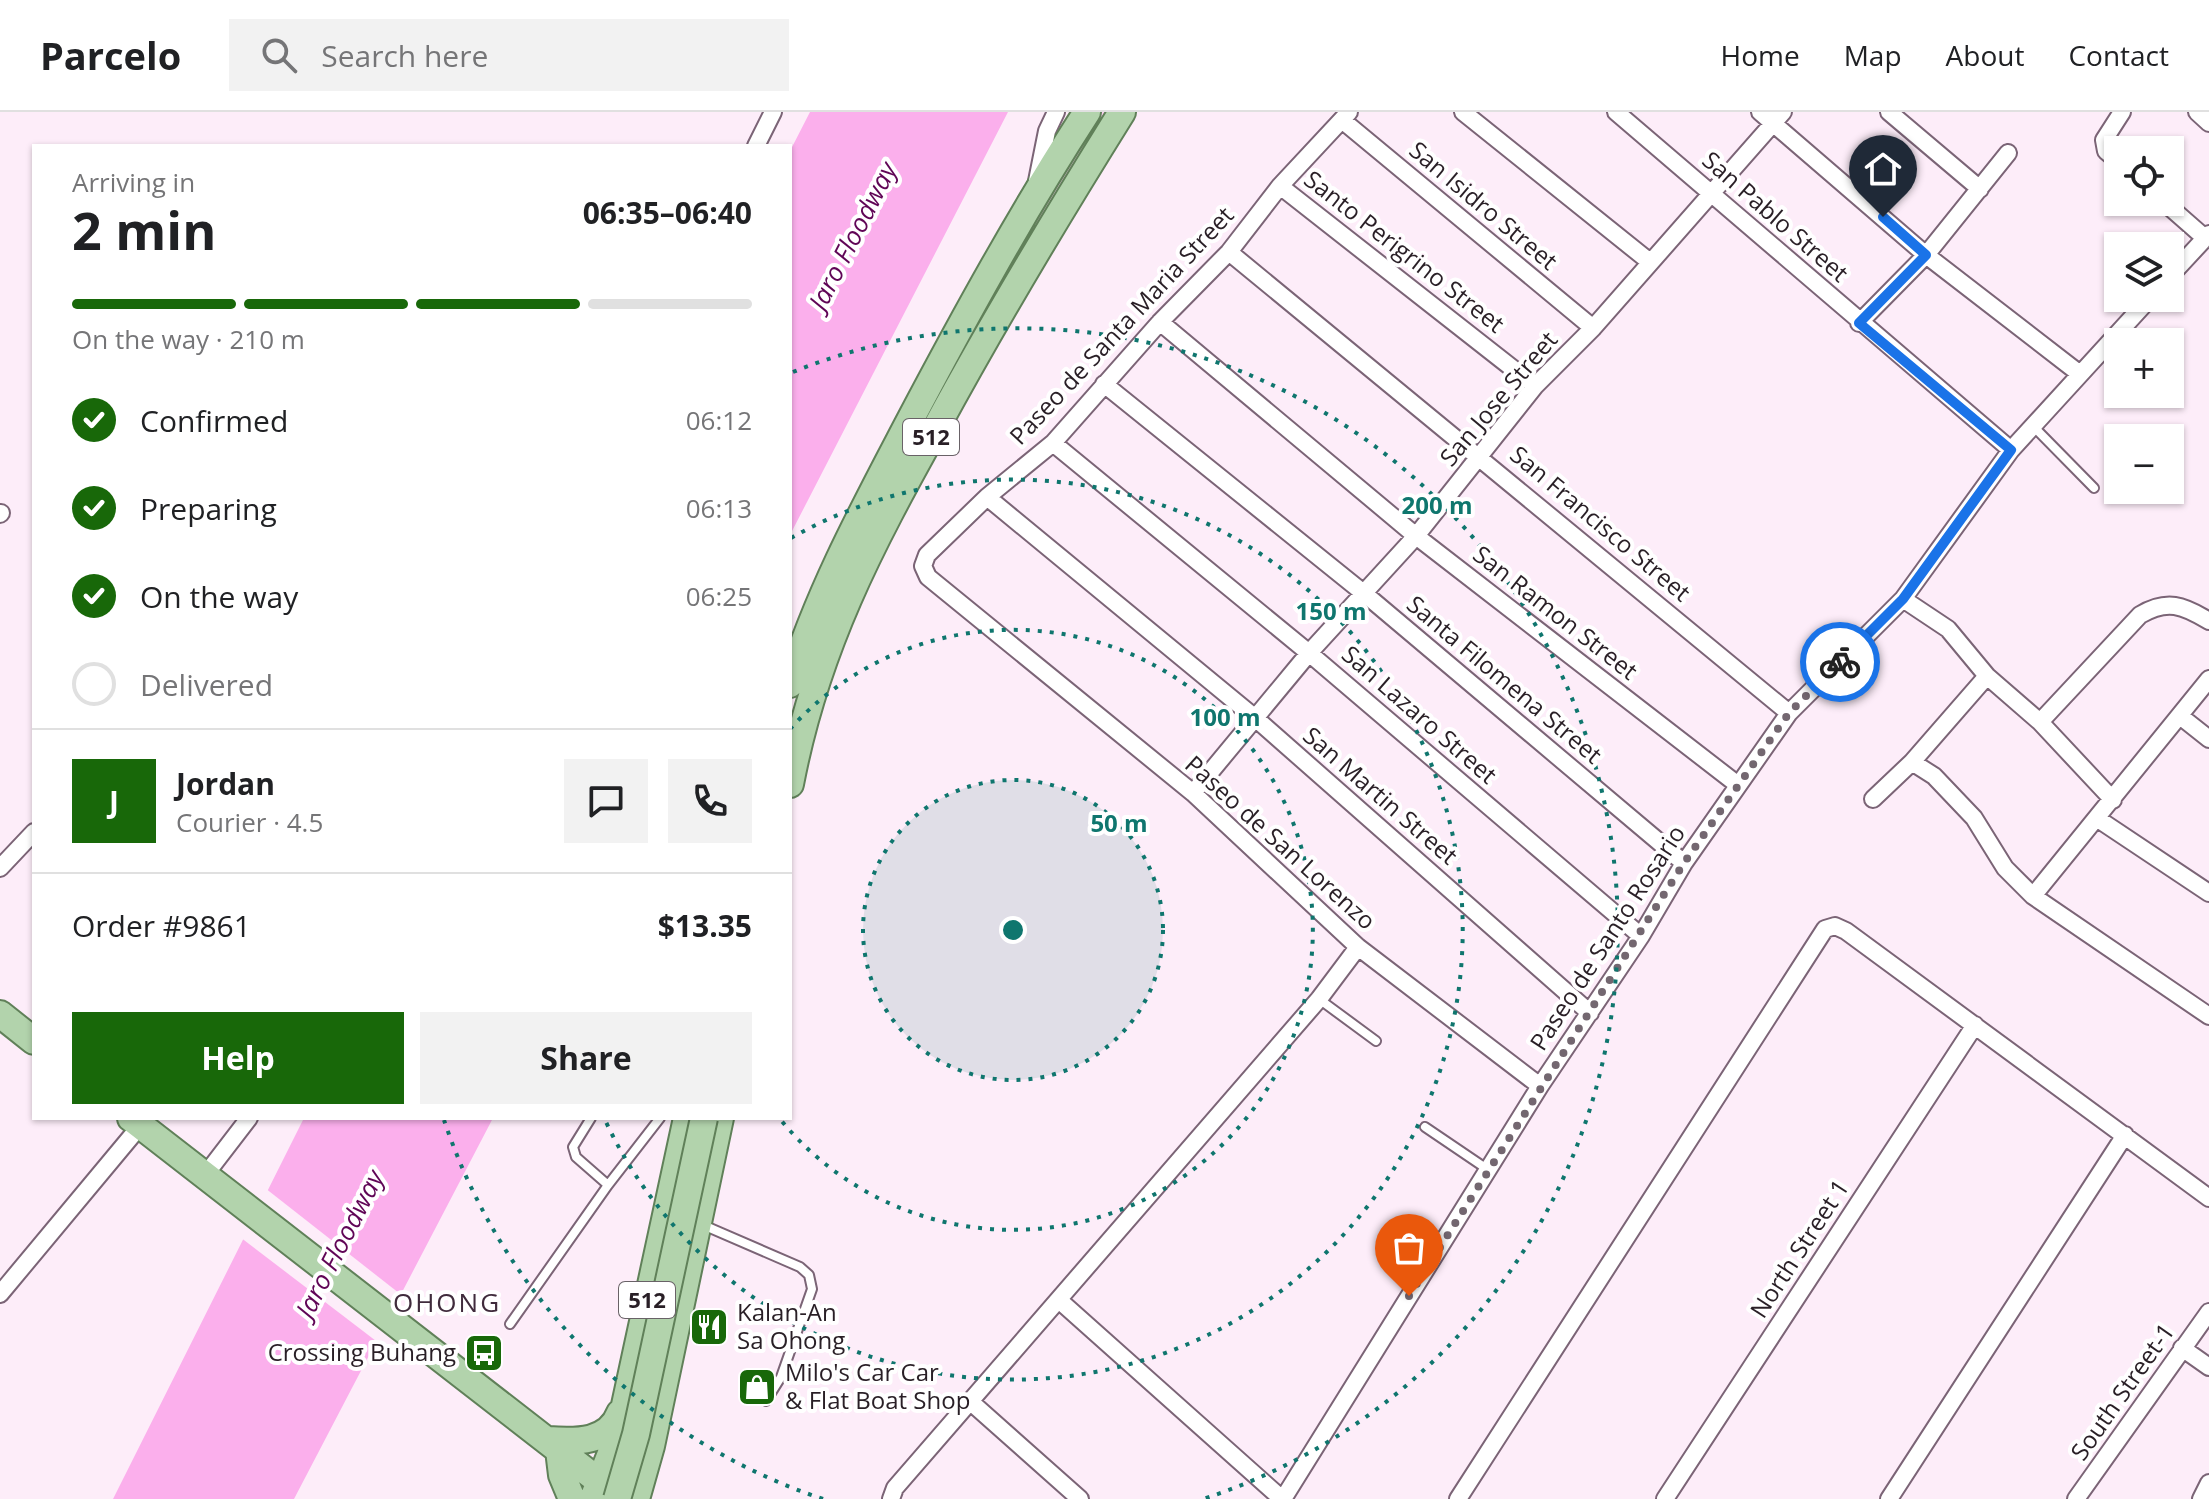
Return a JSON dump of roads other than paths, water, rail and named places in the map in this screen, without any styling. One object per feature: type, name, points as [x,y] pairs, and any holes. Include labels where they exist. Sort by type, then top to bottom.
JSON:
[{"type":"main road","name":"512","points":[[792,679],[834,569],[955,333],[1036,191],[1087,112]]},
{"type":"main road","name":"512","points":[[792,776],[821,659],[855,577],[1036,250],[1122,112]]},
{"type":"main road","points":[[1014,234],[1015,252],[1026,255],[1036,250]]},
{"type":"main road","points":[[0,1014],[32,1039]]},
{"type":"main road","name":"512","points":[[608,1494],[687,1120]]},
{"type":"main road","points":[[136,1122],[554,1445],[608,1494],[636,1434],[704,1120]]},
{"type":"main road","name":"512","points":[[636,1499],[651,1446],[720,1120]]},
{"type":"main road","points":[[554,1445],[583,1442],[602,1435],[617,1423],[626,1399]]},
{"type":"main road","points":[[554,1445],[572,1499]]},
{"type":"main road","points":[[651,1446],[651,1470],[660,1499]]},
{"type":"street","points":[[757,144],[773,112]]},
{"type":"street","points":[[1036,191],[1047,131],[1056,112]]},
{"type":"street","points":[[1463,112],[1650,262]]},
{"type":"street","name":"San Pablo Street","points":[[1616,112],[2011,450]]},
{"type":"street","points":[[1760,112],[1779,118],[1926,255],[2080,374]]},
{"type":"street","points":[[1889,112],[1980,189]]},
{"type":"street","points":[[2107,136],[2122,112]]},
{"type":"street","points":[[2197,112],[2209,123]]},
{"type":"street","name":"Paseo de Santa Maria Street","points":[[923,566],[927,555],[987,497],[1053,443],[1160,322],[1229,252],[1280,186],[1346,116]]},
{"type":"street","name":"San Isidro Street","points":[[1346,116],[1593,328]]},
{"type":"street","name":"San Jose Street","points":[[1193,793],[1309,653],[1366,595],[1416,536],[1535,386],[1593,328],[1779,118]]},
{"type":"street","points":[[1859,323],[1926,255],[2008,153]]},
{"type":"street","name":"Santo Perigrino Street","points":[[1280,186],[1535,386]]},
{"type":"street","points":[[2182,216],[2207,236],[2184,261]]},
{"type":"street","name":"San Francisco Street","points":[[1229,252],[1481,456],[1789,713]]},
{"type":"street","name":"Paseo de Santo Rosario","points":[[1282,1499],[1540,1086],[1641,936],[1684,863],[1789,713],[1903,599],[2011,450],[2137,312]]},
{"type":"street","name":"San Ramon Street","points":[[1160,322],[1416,536],[1738,785]]},
{"type":"street","name":"Santa Filomena Street","points":[[1104,384],[1366,595],[1684,863]]},
{"type":"street","name":"San Lazaro Street","points":[[1053,443],[1309,653],[1641,936]]},
{"type":"street","name":"San Martin Street","points":[[987,497],[1254,717],[1590,1013]]},
{"type":"street","name":"Paseo de San Lorenzo","points":[[923,566],[928,577],[1024,658],[1193,793],[1358,947],[1540,1086]]},
{"type":"street","points":[[1903,599],[1948,629],[1987,676],[2040,722],[2113,800]]},
{"type":"street","points":[[2040,722],[2140,615],[2158,605],[2173,604],[2209,621]]},
{"type":"street","points":[[1873,799],[1912,762],[1987,676]]},
{"type":"street","points":[[2033,896],[2209,679]]},
{"type":"street","points":[[2180,716],[2209,739]]},
{"type":"street","points":[[1912,762],[1934,776],[1974,818],[2005,868],[2033,896],[2209,1016]]},
{"type":"street","points":[[2098,819],[2209,893]]},
{"type":"street","points":[[0,868],[32,834]]},
{"type":"street","points":[[1458,1499],[1825,929],[1835,926],[1846,931],[2209,1198]]},
{"type":"street","points":[[891,1499],[895,1488],[972,1403],[1319,999],[1358,947]]},
{"type":"street","name":"North Street 1","points":[[1665,1499],[1975,1025]]},
{"type":"street","points":[[210,1178],[248,1120]]},
{"type":"street","points":[[0,1294],[136,1122]]},
{"type":"street","points":[[1889,1499],[2125,1135]]},
{"type":"street","points":[[1060,1301],[1282,1499]]},
{"type":"street","name":"South Street-1","points":[[2076,1499],[2209,1312]]},
{"type":"street","points":[[2182,1348],[2209,1367]]},
{"type":"street","points":[[972,1403],[1080,1499]]},
{"type":"street","points":[[2201,1499],[2209,1483]]},
{"type":"lane","points":[[2033,425],[2094,488]]},
{"type":"lane","points":[[1319,999],[1376,1041]]},
{"type":"lane","points":[[590,1120],[573,1147],[576,1157],[608,1185]]},
{"type":"lane","points":[[510,1324],[608,1185],[658,1120]]},
{"type":"lane","points":[[1425,1127],[1487,1169]]},
{"type":"lane","points":[[698,1223],[800,1267],[809,1275],[812,1289],[781,1377],[766,1401]]},
{"type":"water","name":"Jaro Floodway","points":[[810,112],[1008,112],[792,531],[792,147]]},
{"type":"water","name":"Jaro Floodway","points":[[303,1120],[492,1120],[294,1499],[113,1499]]},
{"type":"place","name":"Kalan-An Sa Ohong","points":[[709,1327]]},
{"type":"place","name":"Crossing Buhang","points":[[484,1353]]},
{"type":"place","name":"Milo's Car Car & Flat Boat Shop","points":[[757,1387]]},
{"type":"district","name":"OHONG","points":[[447,1303]]}]
